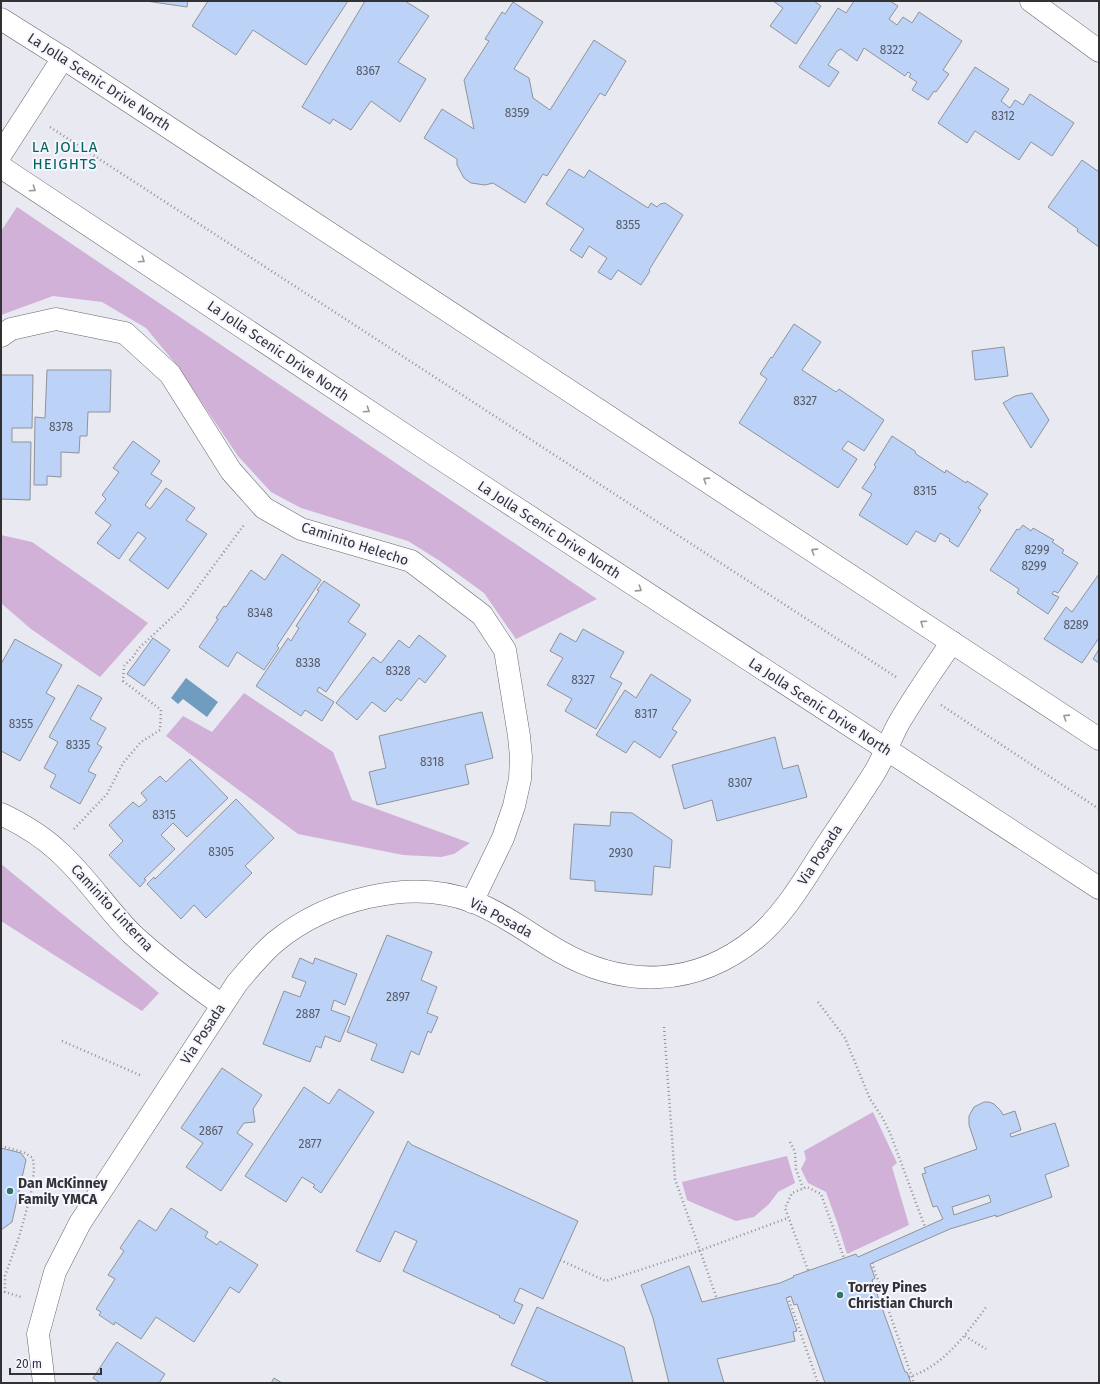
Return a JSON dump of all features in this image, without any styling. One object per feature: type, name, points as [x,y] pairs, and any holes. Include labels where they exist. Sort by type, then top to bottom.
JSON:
[{"type":"street","points":[[1031,1],[1099,51]]},
{"type":"street","name":"La Jolla Scenic Drive North","points":[[1,19],[63,58],[1099,739]]},
{"type":"street","points":[[1,154],[63,58]]},
{"type":"street","name":"La Jolla Scenic Drive North","points":[[1,167],[435,455],[1099,888]]},
{"type":"street","name":"Caminito Helecho","points":[[1,336],[11,329],[56,319],[125,333],[170,374],[231,471],[264,508],[301,529],[411,561],[482,615],[505,650],[520,736],[521,757],[520,778],[514,806],[503,838],[472,902]]},
{"type":"street","name":"Via Posada","points":[[44,1383],[38,1334],[55,1272],[80,1223],[237,983],[254,962],[275,942],[296,926],[318,914],[340,905],[370,896],[418,892],[444,894],[459,897],[472,902],[504,917],[572,958],[602,970],[636,977],[665,978],[700,970],[724,960],[756,938],[773,922],[792,899],[874,773],[900,721],[952,642]]},
{"type":"street","name":"Caminito Linterna","points":[[1,814],[31,830],[55,848],[72,864],[131,933],[156,956],[222,1005]]},
{"type":"path","points":[[54,130],[893,674]]},
{"type":"path","points":[[55,848],[107,794],[123,763],[141,742],[160,730],[161,710],[123,681],[124,666],[139,648],[183,607],[241,528],[264,508]]},
{"type":"path","points":[[942,706],[1099,809]]},
{"type":"path","points":[[818,1002],[845,1038],[870,1099],[882,1117],[890,1133],[925,1226]]},
{"type":"path","points":[[664,1027],[675,1179],[717,1299]]},
{"type":"path","points":[[62,1041],[142,1076]]},
{"type":"path","points":[[790,1142],[795,1152],[796,1169],[803,1188]]},
{"type":"path","points":[[1,1146],[23,1152],[33,1158],[34,1170],[31,1194],[21,1230],[5,1276],[5,1292],[46,1305]]},
{"type":"path","points":[[808,1270],[785,1208],[792,1193],[803,1188],[807,1187],[821,1194],[844,1258]]},
{"type":"path","points":[[560,1260],[606,1281],[701,1250],[788,1218]]},
{"type":"path","points":[[872,1263],[910,1377],[914,1383]]},
{"type":"path","points":[[788,1297],[818,1383]]},
{"type":"path","points":[[910,1377],[939,1361],[965,1336],[987,1306]]},
{"type":"path","points":[[965,1336],[986,1349]]},
{"type":"shaded area","points":[[17,207],[597,599],[516,639],[484,593],[440,561],[408,541],[301,508],[271,492],[238,456],[175,363],[146,328],[102,302],[53,296],[1,315],[1,231]]},
{"type":"shaded area","points":[[1,535],[32,542],[148,623],[100,677],[31,629],[1,603]]},
{"type":"shaded area","points":[[244,693],[333,752],[352,800],[470,843],[454,854],[441,857],[403,855],[298,834],[166,736],[183,716],[212,732]]},
{"type":"shaded area","points":[[1,864],[159,993],[142,1011],[1,921]]},
{"type":"shaded area","points":[[873,1112],[897,1163],[892,1167],[909,1225],[847,1254],[826,1192],[808,1183],[801,1169],[806,1159],[804,1151]]},
{"type":"shaded area","points":[[787,1156],[795,1183],[778,1192],[769,1204],[754,1217],[736,1221],[687,1200],[682,1182]]},
{"type":"water","points":[[186,678],[218,702],[207,717],[183,699],[178,704],[171,698]]},
{"type":"building","points":[[146,1],[188,1],[187,7]]},
{"type":"building","points":[[208,1],[348,1],[306,65],[253,30],[236,55],[192,26]]},
{"type":"building","points":[[365,1],[405,1],[429,16],[398,62],[426,79],[400,122],[371,101],[351,130],[333,119],[330,124],[302,107]]},
{"type":"building","points":[[773,1],[814,1],[821,6],[796,44],[770,26],[783,8]]},
{"type":"building","points":[[854,1],[890,1],[898,6],[889,19],[897,25],[903,17],[912,23],[919,12],[962,41],[943,70],[949,74],[928,100],[912,90],[917,82],[909,77],[911,74],[908,72],[905,76],[864,48],[857,61],[841,49],[837,51],[828,65],[839,72],[829,87],[799,67],[838,8],[846,13]]},
{"type":"building","points":[[513,2],[543,22],[514,69],[529,78],[533,98],[550,110],[594,40],[626,61],[605,96],[600,93],[547,176],[543,174],[525,203],[493,183],[485,185],[471,183],[464,178],[457,165],[457,159],[424,138],[442,109],[474,129],[464,80],[489,41],[485,39],[502,12],[505,14]]},
{"type":"building","points":[[975,67],[1009,89],[1001,101],[1010,108],[1015,100],[1023,105],[1030,94],[1074,123],[1052,156],[1031,142],[1019,160],[975,131],[967,143],[938,123]]},
{"type":"building","points":[[1082,160],[1099,172],[1099,247],[1077,231],[1078,229],[1048,207]]},
{"type":"building","points":[[569,169],[584,178],[589,170],[648,208],[651,203],[657,207],[660,204],[665,203],[683,215],[641,285],[618,270],[611,280],[598,272],[607,258],[589,246],[582,258],[570,250],[584,229],[546,204]]},
{"type":"building","points":[[794,324],[821,342],[802,370],[836,392],[839,389],[884,420],[864,451],[848,441],[842,449],[857,459],[838,488],[739,423],[767,379],[760,374]]},
{"type":"building","points":[[1004,347],[1008,376],[975,380],[972,351]]},
{"type":"building","points":[[47,370],[111,370],[110,412],[88,412],[87,436],[80,436],[79,453],[61,452],[61,477],[47,476],[47,485],[34,485],[35,417],[45,418]]},
{"type":"building","points":[[1,375],[33,375],[32,428],[12,428],[12,442],[31,442],[30,500],[1,499]]},
{"type":"building","points":[[1032,393],[1049,420],[1031,448],[1003,403],[1015,396]]},
{"type":"building","points":[[892,436],[945,473],[946,470],[966,483],[967,481],[988,494],[978,508],[981,510],[958,547],[949,541],[950,539],[940,533],[935,542],[916,531],[907,545],[859,515],[872,494],[862,488],[876,467],[874,465]]},
{"type":"building","points":[[133,441],[160,461],[151,474],[162,481],[145,505],[150,509],[166,488],[195,508],[186,520],[207,534],[168,589],[129,560],[146,538],[138,532],[119,559],[97,543],[111,525],[95,513],[106,499],[102,495],[119,472],[113,468]]},
{"type":"building","points":[[1023,525],[1031,531],[1033,528],[1054,540],[1052,542],[1064,550],[1062,553],[1078,563],[1058,593],[1054,591],[1052,594],[1059,597],[1048,614],[1017,593],[1019,589],[990,570],[1017,529],[1019,530]]},
{"type":"building","points":[[282,554],[321,580],[277,646],[279,648],[264,670],[237,652],[228,667],[199,647],[218,619],[216,618],[224,606],[226,607],[251,570],[265,580]]},
{"type":"building","points":[[1099,574],[1099,638],[1082,663],[1044,639],[1066,607],[1072,612]]},
{"type":"building","points":[[324,581],[360,605],[348,622],[366,634],[326,692],[319,687],[317,691],[334,702],[322,721],[305,710],[301,716],[256,686],[288,638],[291,641],[299,628],[296,626]]},
{"type":"building","points":[[583,629],[624,652],[610,677],[622,683],[596,729],[565,711],[572,699],[547,685],[563,658],[550,651],[560,633],[576,642]]},
{"type":"building","points":[[419,635],[446,656],[425,683],[419,678],[401,701],[397,698],[385,712],[372,702],[357,720],[336,703],[373,657],[381,663],[399,640],[409,648]]},
{"type":"building","points":[[153,638],[170,650],[144,686],[127,674]]},
{"type":"building","points":[[15,639],[62,665],[46,693],[55,698],[20,761],[1,751],[1,664]]},
{"type":"building","points":[[1099,649],[1099,663],[1093,659]]},
{"type":"building","points":[[651,674],[691,700],[672,729],[677,732],[660,758],[634,741],[626,753],[596,735],[625,690],[636,698]]},
{"type":"building","points":[[78,685],[102,698],[90,719],[106,728],[97,744],[102,747],[88,771],[96,775],[80,804],[50,787],[56,775],[44,768],[58,742],[49,737]]},
{"type":"building","points":[[482,712],[493,758],[465,765],[469,784],[377,805],[369,772],[386,768],[379,736]]},
{"type":"building","points":[[775,737],[783,769],[798,765],[807,797],[717,821],[712,800],[684,809],[672,765]]},
{"type":"building","points":[[190,759],[228,798],[187,837],[173,823],[161,835],[175,849],[144,879],[146,880],[140,887],[109,855],[123,841],[109,825],[133,802],[139,807],[147,800],[141,793],[160,776],[166,782]]},
{"type":"building","points":[[236,799],[274,838],[245,866],[252,873],[206,918],[194,905],[181,919],[147,884],[154,877],[155,879]]},
{"type":"building","points":[[611,812],[632,813],[672,840],[670,868],[654,866],[652,895],[595,891],[595,881],[570,879],[574,824],[610,826]]},
{"type":"building","points":[[387,935],[432,952],[421,980],[437,987],[427,1013],[438,1017],[431,1033],[428,1031],[419,1055],[411,1051],[403,1073],[371,1060],[377,1044],[347,1032]]},
{"type":"building","points":[[300,958],[313,964],[315,958],[357,974],[345,1005],[334,1000],[331,1010],[350,1017],[340,1042],[325,1036],[321,1048],[316,1046],[310,1062],[263,1044],[284,991],[300,997],[306,982],[292,977]]},
{"type":"building","points":[[222,1068],[262,1095],[253,1109],[255,1122],[244,1123],[237,1133],[253,1144],[221,1191],[186,1167],[203,1143],[181,1128]]},
{"type":"building","points":[[304,1087],[329,1104],[339,1089],[374,1112],[321,1193],[313,1187],[315,1185],[302,1177],[286,1202],[245,1176]]},
{"type":"building","points":[[984,1102],[989,1102],[994,1104],[1003,1115],[1015,1111],[1021,1130],[1010,1134],[1011,1137],[1055,1123],[1069,1166],[1045,1175],[1052,1197],[996,1217],[996,1215],[950,1229],[870,1264],[875,1278],[872,1280],[905,1372],[907,1372],[911,1383],[825,1383],[797,1304],[794,1305],[791,1296],[786,1298],[797,1331],[793,1332],[795,1341],[717,1359],[724,1383],[669,1383],[653,1318],[641,1285],[689,1266],[702,1302],[780,1283],[794,1277],[793,1276],[856,1254],[858,1257],[943,1219],[937,1206],[933,1207],[922,1174],[926,1173],[924,1168],[977,1149],[969,1125],[969,1116],[974,1107]],"holes":[[[989,1195],[991,1202],[954,1215],[952,1207]]]},
{"type":"building","points":[[408,1141],[412,1145],[578,1221],[543,1299],[520,1288],[514,1301],[523,1305],[514,1324],[403,1271],[417,1241],[395,1231],[380,1262],[356,1251]]},
{"type":"building","name":"Dan McKinney Family YMCA","points":[[1,1148],[21,1153],[26,1160],[12,1222],[1,1230]]},
{"type":"building","points":[[171,1208],[208,1232],[205,1237],[217,1245],[220,1241],[258,1265],[239,1293],[230,1287],[194,1342],[156,1317],[141,1339],[115,1322],[114,1325],[99,1315],[101,1312],[96,1309],[115,1279],[108,1275],[124,1251],[120,1248],[139,1220],[156,1231]]},
{"type":"building","points":[[537,1307],[624,1347],[633,1383],[550,1383],[511,1365]]},
{"type":"building","points":[[117,1342],[165,1374],[159,1383],[100,1383],[93,1378]]},
{"type":"building","points":[[274,1378],[282,1383],[271,1383]]},
{"type":"place","name":"Dan McKinney Family YMCA","points":[[10,1191]]},
{"type":"place","name":"Torrey Pines Christian Church","points":[[840,1295]]},
{"type":"district","name":"LA JOLLA HEIGHTS","points":[[65,156]]}]
